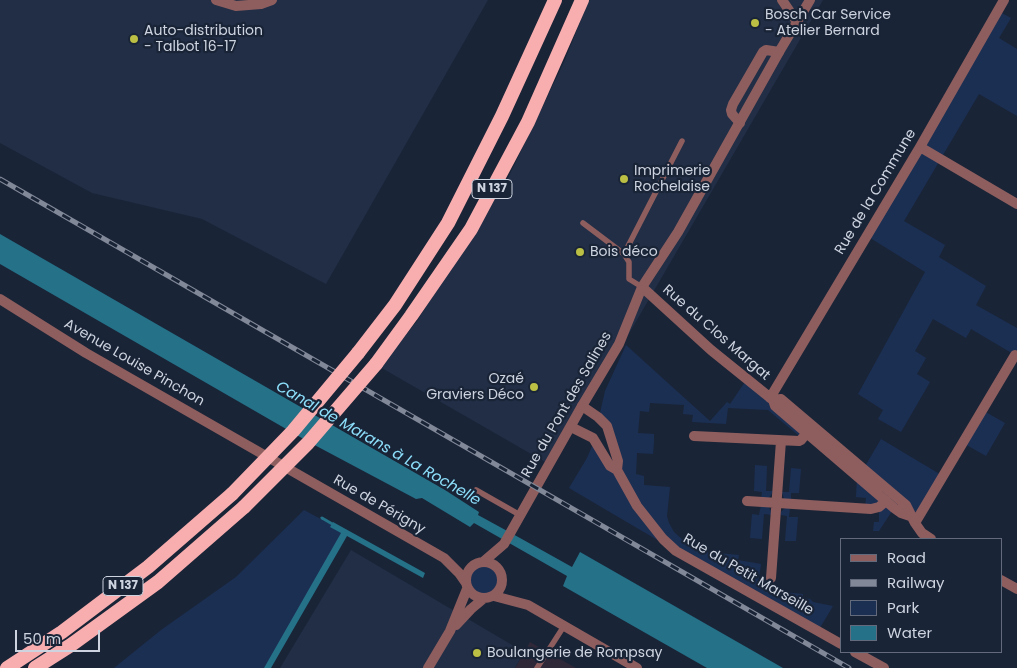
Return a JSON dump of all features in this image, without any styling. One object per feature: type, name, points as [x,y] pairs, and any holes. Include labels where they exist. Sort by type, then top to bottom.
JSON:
[{"type":"highway","name":"N 137","points":[[7,668],[62,632],[148,567],[232,494],[293,430],[358,353],[395,305],[448,223],[502,116],[555,0]]},
{"type":"highway","name":"N 137","points":[[34,668],[71,645],[158,582],[244,507],[308,443],[376,364],[470,229],[528,122],[582,0]]},
{"type":"street","points":[[216,0],[236,6],[261,4],[272,0]]},
{"type":"street","points":[[782,0],[797,22]]},
{"type":"street","name":"Rue du Pont des Salines","points":[[499,569],[504,544],[582,406],[620,344],[642,287],[678,232],[810,0]]},
{"type":"street","name":"Rue de la Commune","points":[[772,399],[1004,0]]},
{"type":"street","points":[[740,123],[732,114],[733,104],[763,52],[766,50],[779,52]]},
{"type":"street","points":[[920,147],[1017,204]]},
{"type":"street","name":"Rue du Clos Margat","points":[[642,287],[711,350],[772,399],[775,406],[810,429],[906,505],[912,519],[922,533],[929,538]]},
{"type":"street","name":"Avenue Louise Pinchon","points":[[0,299],[86,353],[301,476]]},
{"type":"street","points":[[912,519],[1016,355]]},
{"type":"street","name":"Rue du Petit Marseille","points":[[582,406],[608,426],[618,461],[617,470]]},
{"type":"street","name":"Rue du Petit Marseille","points":[[571,427],[593,438],[610,466],[617,470],[637,506],[663,539],[676,551],[840,643]]},
{"type":"street","points":[[694,436],[798,441],[810,429]]},
{"type":"street","name":"Rue du Clos Margat","points":[[810,429],[886,501],[900,513],[912,519]]},
{"type":"street","points":[[770,578],[781,440]]},
{"type":"street","name":"Rue de Périgny","points":[[301,476],[444,558],[472,566]]},
{"type":"street","points":[[747,502],[865,509],[880,507],[886,501]]},
{"type":"street","name":"Rue du Pont des Salines","points":[[483,562],[504,544]]},
{"type":"street","name":"Rue de Périgny","points":[[444,558],[459,573],[466,586]]},
{"type":"street","points":[[428,668],[450,631],[466,586],[466,576],[472,566],[483,562],[495,565],[499,569],[502,575],[502,587],[494,596]]},
{"type":"street","points":[[1002,580],[1017,588]]},
{"type":"street","points":[[466,586],[476,597],[483,599]]},
{"type":"street","points":[[450,631],[471,608],[483,599],[494,596],[528,605],[635,667]]},
{"type":"street","points":[[857,653],[884,668]]},
{"type":"lane","points":[[624,254],[682,141]]},
{"type":"lane","points":[[583,223],[624,254],[629,262],[629,279],[642,287]]},
{"type":"lane","points":[[476,490],[520,515]]},
{"type":"lane","points":[[536,668],[564,626]]},
{"type":"shaded area","points":[[0,0],[488,0],[326,284],[202,219],[92,193],[0,143]]},
{"type":"shaded area","points":[[589,0],[823,0],[552,466],[380,367],[417,321],[508,178],[564,62]]},
{"type":"shaded area","points":[[351,550],[524,652],[515,668],[280,668]]},
{"type":"shaded area","points":[[530,642],[576,668],[515,668]]},
{"type":"green space","points":[[998,11],[1011,18],[999,38],[1017,49],[1017,116],[979,94],[904,221],[945,245],[939,257],[986,286],[976,305],[1017,328],[1017,352],[1015,355],[971,329],[966,338],[933,319],[915,351],[926,358],[917,374],[930,382],[901,432],[878,419],[883,410],[858,394],[925,272],[867,236]]},
{"type":"green space","points":[[626,345],[710,421],[727,402],[730,404],[747,379],[864,468],[881,439],[943,476],[915,523],[894,508],[879,531],[873,531],[874,522],[879,522],[879,507],[865,509],[866,498],[856,497],[857,476],[807,433],[799,441],[798,435],[768,410],[728,408],[726,424],[692,422],[693,415],[683,414],[684,405],[650,403],[649,412],[640,411],[638,433],[654,434],[654,442],[653,454],[637,453],[636,474],[644,476],[644,485],[670,487],[667,516],[674,532],[684,541],[707,552],[739,555],[738,560],[761,564],[759,579],[761,583],[774,591],[803,594],[803,598],[810,599],[813,602],[833,606],[818,631],[569,488],[593,444],[616,470],[600,413],[605,391]]},
{"type":"green space","points":[[982,410],[1005,423],[986,456],[963,443]]},
{"type":"green space","points":[[755,465],[767,466],[766,491],[774,491],[768,499],[761,498],[762,492],[754,491]]},
{"type":"green space","points":[[791,468],[801,469],[799,493],[791,493],[791,501],[784,499],[782,492],[789,492]]},
{"type":"green space","points":[[761,505],[768,506],[772,515],[764,514],[762,539],[750,538],[752,514],[759,515]]},
{"type":"green space","points":[[785,508],[790,508],[789,517],[798,517],[796,541],[785,541],[787,516],[781,515],[781,512]]},
{"type":"green space","points":[[304,510],[345,532],[267,668],[114,668],[161,630],[236,577]]},
{"type":"green space","points":[[483,566],[493,571],[498,581],[493,591],[483,596],[473,591],[468,581],[473,571]]},
{"type":"water","points":[[0,234],[445,490],[479,512],[478,515],[572,567],[580,552],[783,668],[707,668],[563,586],[567,576],[474,523],[470,527],[422,498],[416,499],[307,441],[0,264]]},
{"type":"water","points":[[333,522],[425,573],[423,578],[347,536],[271,668],[264,668],[341,533],[330,527]]},
{"type":"waterway","points":[[322,518],[334,525]]},
{"type":"railway","points":[[0,179],[849,668]]},
{"type":"place","name":"Bosch Car Service - Atelier Bernard","points":[[755,23]]},
{"type":"place","name":"Auto-distribution - Talbot 16-17","points":[[134,39]]},
{"type":"place","name":"Imprimerie Rochelaise","points":[[624,179]]},
{"type":"place","name":"Bois déco","points":[[580,252]]},
{"type":"place","name":"Ozaé Graviers Déco","points":[[534,387]]},
{"type":"place","name":"Boulangerie de Rompsay","points":[[477,653]]},
{"type":"water label","name":"Canal de Marans à La Rochelle","points":[[378,444]]}]
